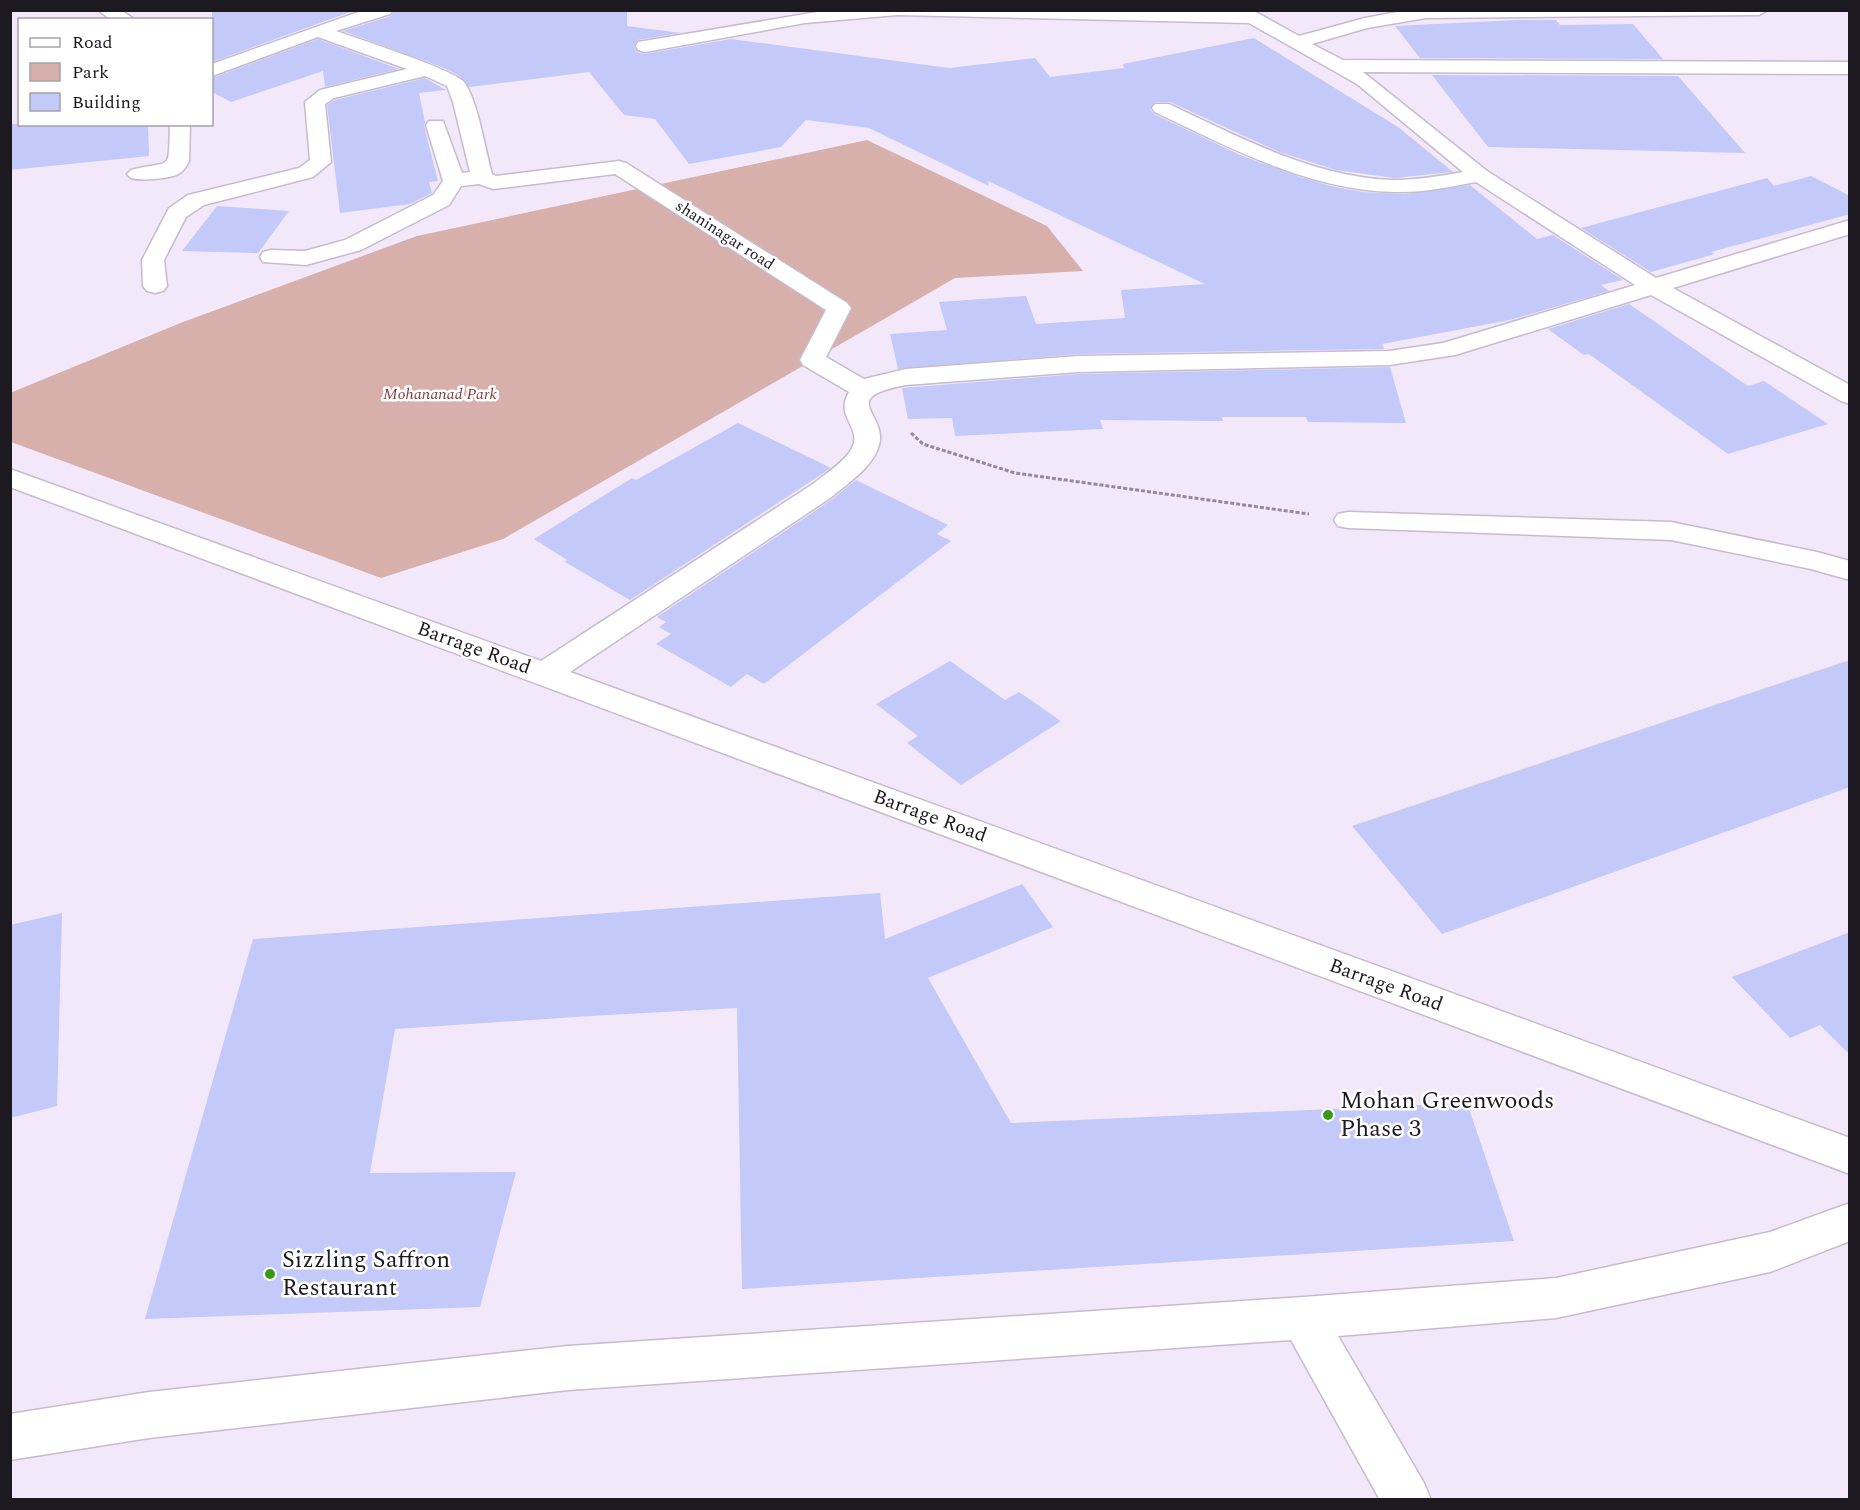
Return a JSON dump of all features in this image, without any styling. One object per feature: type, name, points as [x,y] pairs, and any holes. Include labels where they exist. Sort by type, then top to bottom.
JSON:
[{"type":"street","points":[[107,10],[122,18]]},
{"type":"street","points":[[213,70],[318,30],[384,10]]},
{"type":"street","points":[[645,46],[805,18],[894,10]]},
{"type":"street","points":[[899,10],[1245,14],[1364,80],[1480,175],[1652,286],[1850,396]]},
{"type":"street","points":[[1298,42],[1374,20],[1426,13],[1759,10]]},
{"type":"street","points":[[318,30],[427,70],[455,83],[488,180],[454,181]]},
{"type":"street","points":[[1338,66],[1850,68]]},
{"type":"street","points":[[155,286],[153,260],[177,213],[196,200],[306,173],[321,162],[315,102],[327,94],[427,70]]},
{"type":"street","points":[[1162,108],[1255,151],[1367,185],[1431,184],[1480,175]]},
{"type":"street","points":[[436,125],[454,181]]},
{"type":"street","points":[[138,174],[171,170],[179,161],[180,126]]},
{"type":"street","name":"shaninagar road","points":[[488,180],[619,167],[839,308],[812,360],[862,389]]},
{"type":"street","points":[[271,257],[306,258],[353,245],[441,200],[454,181]]},
{"type":"street","points":[[544,674],[823,490],[864,453],[869,439],[862,419],[856,412],[855,400],[862,389],[906,377],[1078,364],[1389,358],[1446,350],[1850,227]]},
{"type":"street","name":"Barrage Road","points":[[10,477],[1850,1156]]},
{"type":"street","points":[[1348,520],[1671,531],[1817,561],[1850,571]]},
{"type":"street","points":[[10,1437],[149,1415],[568,1368],[1303,1318],[1556,1298],[1770,1252],[1850,1222]]},
{"type":"street","points":[[1303,1318],[1407,1500]]},
{"type":"path","points":[[862,389],[923,444],[1015,473],[1348,520]]},
{"type":"green space","name":"Mohananad Park","points":[[867,140],[1047,226],[1083,271],[955,278],[503,539],[381,578],[11,442],[10,393],[183,322],[417,236]]},
{"type":"building","points":[[212,10],[356,10],[213,62]]},
{"type":"building","points":[[395,10],[627,10],[627,26],[681,33],[638,40],[634,47],[637,52],[644,54],[731,39],[949,68],[1035,58],[1050,77],[1124,68],[1123,64],[1254,38],[1398,127],[1453,172],[1394,178],[1336,170],[1279,152],[1170,102],[1155,102],[1150,109],[1154,114],[1240,155],[1331,186],[1362,192],[1405,194],[1470,185],[1537,239],[1553,235],[1623,280],[1601,285],[1609,291],[1510,320],[1382,344],[1384,349],[1078,354],[898,369],[890,334],[947,330],[939,302],[1026,296],[1036,324],[1125,318],[1121,290],[1205,284],[988,181],[989,186],[869,128],[806,120],[781,147],[689,164],[655,119],[624,115],[589,72],[469,87],[458,75],[444,68],[343,31],[391,16]]},
{"type":"building","points":[[1556,20],[1560,25],[1633,24],[1663,59],[1420,58],[1395,26]]},
{"type":"building","points":[[318,39],[399,69],[325,87],[323,71],[231,102],[213,93],[213,78]]},
{"type":"building","points":[[1432,75],[1678,76],[1745,153],[1488,147]]},
{"type":"building","points":[[425,78],[446,90],[419,93],[424,126],[438,181],[429,182],[432,193],[410,204],[340,213],[327,105],[335,100]]},
{"type":"building","points":[[10,124],[18,124],[18,126],[148,126],[149,156],[10,170]]},
{"type":"building","points":[[1811,176],[1850,196],[1850,214],[1711,252],[1715,254],[1651,272],[1581,228],[1767,178],[1774,186]]},
{"type":"building","points":[[217,206],[289,211],[258,253],[182,251]]},
{"type":"building","points":[[1629,304],[1748,386],[1764,381],[1828,424],[1728,454],[1589,354],[1584,355],[1548,329]]},
{"type":"building","points":[[1390,367],[1406,423],[1308,422],[1306,417],[1222,417],[1223,421],[1100,420],[1103,429],[955,436],[952,418],[908,419],[902,388],[1078,374]]},
{"type":"building","points":[[738,423],[831,468],[630,600],[565,562],[567,560],[534,539],[632,478],[636,480]]},
{"type":"building","points":[[856,480],[948,525],[937,534],[951,541],[764,684],[747,674],[731,687],[656,644],[671,634],[659,627],[666,622],[657,617],[834,498]]},
{"type":"building","points":[[1850,660],[1850,787],[1442,934],[1352,826]]},
{"type":"building","points":[[950,661],[1005,700],[1019,692],[1061,721],[961,785],[907,743],[918,736],[876,704]]},
{"type":"building","name":"Mohan Greenwoods Phase 3","points":[[1022,884],[1053,927],[928,978],[1011,1123],[1467,1103],[1514,1241],[742,1289],[737,1008],[590,1016],[395,1029],[370,1173],[516,1172],[480,1307],[145,1319],[253,939],[880,893],[885,939]]},
{"type":"building","points":[[62,913],[57,1106],[10,1118],[10,925]]},
{"type":"building","points":[[1850,932],[1850,1055],[1820,1025],[1790,1038],[1732,977]]},
{"type":"place","name":"Mohan Greenwoods Phase 3","points":[[1328,1115]]},
{"type":"place","name":"Sizzling Saffron Restaurant","points":[[270,1274]]}]
